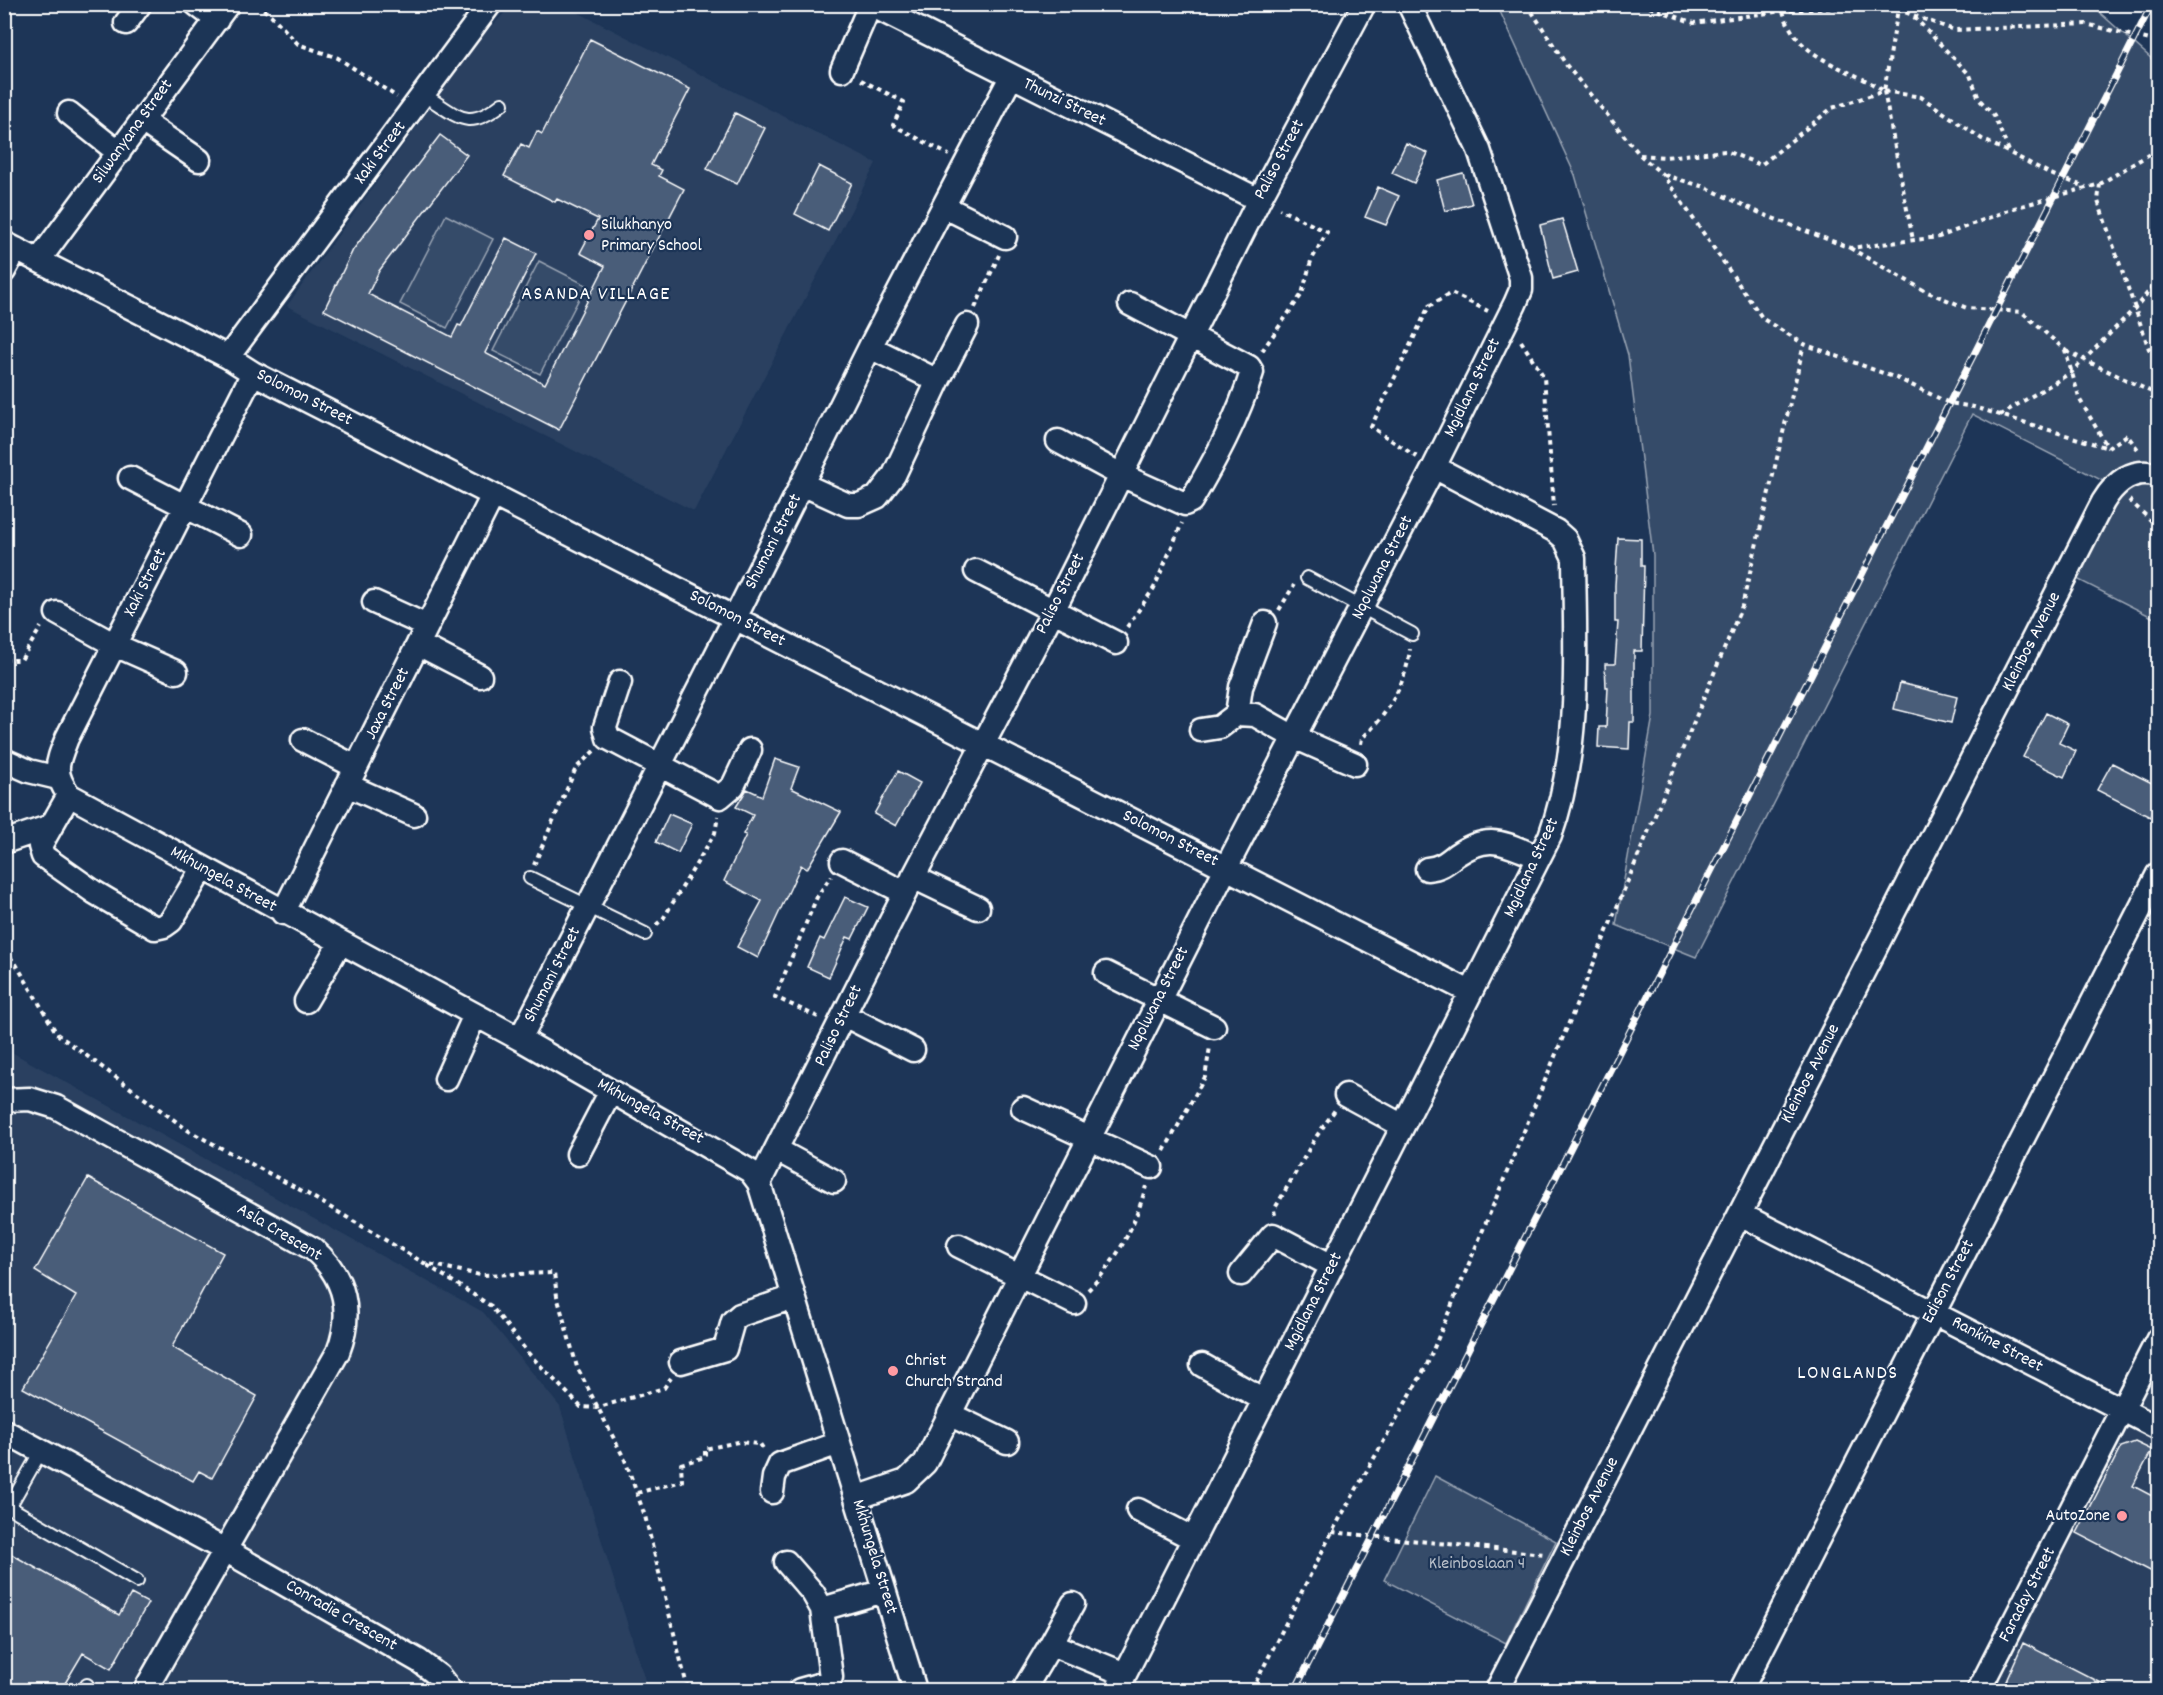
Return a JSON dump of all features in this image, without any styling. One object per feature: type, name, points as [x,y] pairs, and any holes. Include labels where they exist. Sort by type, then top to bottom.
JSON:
[{"type":"street","points":[[126,23],[140,4]]},
{"type":"street","points":[[196,4],[222,12]]},
{"type":"street","name":"Xaki Street","points":[[228,357],[490,4]]},
{"type":"street","name":"Paliso Street","points":[[759,1183],[909,885],[1053,611],[1259,200],[1364,4]]},
{"type":"street","name":"Mgidlana Street","points":[[1121,1682],[1539,857],[1560,809],[1568,767],[1575,661],[1574,558],[1565,539],[1556,531],[1434,467],[1515,304],[1521,290],[1521,278],[1479,150],[1408,4]]},
{"type":"street","points":[[842,70],[870,5]]},
{"type":"street","name":"Thunzi Street","points":[[870,5],[1259,200]]},
{"type":"street","name":"Silwanyana Street","points":[[39,260],[222,12]]},
{"type":"street","name":"Shumani Street","points":[[520,1039],[735,618],[870,347],[1011,77]]},
{"type":"street","points":[[69,113],[118,153]]},
{"type":"street","points":[[142,121],[199,160]]},
{"type":"street","points":[[945,207],[1005,237]]},
{"type":"street","points":[[4,271],[10,246]]},
{"type":"street","name":"Solomon Street","points":[[10,246],[228,357],[253,373],[1470,992]]},
{"type":"street","points":[[1058,441],[1121,475],[1178,501],[1189,503],[1229,429],[1252,372],[1249,367],[1130,304]]},
{"type":"street","points":[[802,484],[848,505],[858,505],[877,497],[894,475],[967,325]]},
{"type":"street","points":[[870,347],[938,381]]},
{"type":"street","name":"Xaki Street","points":[[63,787],[58,760],[67,738],[253,373]]},
{"type":"street","name":"Nqolwana Street","points":[[856,1498],[912,1477],[925,1463],[1159,998],[1434,467]]},
{"type":"street","points":[[2114,485],[2127,476],[2147,469]]},
{"type":"street","points":[[130,478],[241,535]]},
{"type":"street","name":"Kleinbos Avenue","points":[[1497,1690],[2114,485]]},
{"type":"street","name":"Jaxa Street","points":[[283,913],[493,495]]},
{"type":"street","points":[[976,571],[1116,643]]},
{"type":"street","points":[[374,602],[480,676]]},
{"type":"street","points":[[57,613],[115,645],[176,672]]},
{"type":"street","points":[[1237,714],[1241,687],[1265,623]]},
{"type":"street","points":[[620,682],[604,727],[608,738],[720,797],[733,786],[750,750]]},
{"type":"street","points":[[1201,730],[1220,727],[1237,714],[1255,715],[1294,737],[1355,764]]},
{"type":"street","points":[[303,740],[352,776],[414,814]]},
{"type":"street","name":"Mkhungela Street","points":[[4,760],[63,787],[202,869],[520,1039],[750,1171],[759,1183],[915,1690]]},
{"type":"street","points":[[63,787],[51,826],[40,846],[43,856],[94,892],[155,928],[171,921],[202,869]]},
{"type":"street","points":[[4,842],[51,826]]},
{"type":"street","points":[[1427,869],[1445,865],[1473,844],[1487,840],[1539,857]]},
{"type":"street","points":[[842,861],[978,908]]},
{"type":"street","name":"Edison Street","points":[[1741,1690],[1933,1312],[2070,1051],[2158,874]]},
{"type":"street","points":[[306,1001],[340,943]]},
{"type":"street","points":[[1106,973],[1214,1028]]},
{"type":"street","points":[[446,1079],[475,1015]]},
{"type":"street","points":[[841,1021],[913,1050]]},
{"type":"street","points":[[578,1154],[611,1091]]},
{"type":"street","points":[[1346,1095],[1403,1126]]},
{"type":"street","name":"Asla Crescent","points":[[4,1100],[30,1099],[56,1107],[313,1249],[338,1279],[346,1306],[347,1322],[338,1352],[225,1550]]},
{"type":"street","points":[[1023,1108],[1151,1167]]},
{"type":"street","points":[[777,1150],[834,1181]]},
{"type":"street","name":"Rankine Street","points":[[1740,1214],[2158,1428]]},
{"type":"street","points":[[1241,1274],[1269,1238],[1276,1235],[1332,1266]]},
{"type":"street","points":[[959,1246],[1074,1303]]},
{"type":"street","points":[[681,1362],[725,1349],[732,1321],[740,1315],[794,1297]]},
{"type":"street","name":"Faraday Street","points":[[1979,1690],[2158,1339]]},
{"type":"street","points":[[1202,1365],[1264,1400]]},
{"type":"street","points":[[949,1414],[1007,1443]]},
{"type":"street","name":"Conradie Crescent","points":[[4,1431],[225,1550],[419,1661],[439,1677],[450,1690]]},
{"type":"street","points":[[772,1492],[776,1468],[784,1462],[839,1443]]},
{"type":"street","points":[[1138,1510],[1194,1539]]},
{"type":"street","points":[[146,1690],[225,1550]]},
{"type":"street","points":[[786,1562],[813,1593],[822,1609],[831,1677],[825,1683],[800,1690]]},
{"type":"street","points":[[822,1609],[884,1591]]},
{"type":"street","points":[[1026,1686],[1073,1604]]},
{"type":"street","points":[[1051,1644],[1121,1682]]},
{"type":"lane","points":[[424,95],[460,117],[473,121],[484,117],[502,104]]},
{"type":"lane","points":[[1307,578],[1412,633]]},
{"type":"lane","points":[[530,878],[645,934]]},
{"type":"lane","points":[[41,1451],[7,1506],[137,1581]]},
{"type":"path","points":[[256,4],[271,15],[298,44],[338,58],[402,100]]},
{"type":"path","points":[[1527,4],[1567,66],[1640,155],[1663,175],[1763,319],[1804,344],[1899,379],[1949,404],[2000,415],[2108,448]]},
{"type":"path","points":[[1641,4],[1694,23],[1783,11],[1885,5],[1954,30],[2086,24],[2158,42]]},
{"type":"path","points":[[1898,9],[1884,91],[1913,240]]},
{"type":"path","points":[[1783,11],[1788,28],[1812,55],[1862,76],[1884,91],[1921,97],[1982,139],[2053,175],[2086,187]]},
{"type":"path","points":[[1912,14],[1970,75],[1979,99],[1994,116],[2009,151]]},
{"type":"path","points":[[842,70],[904,102],[893,125],[967,163]]},
{"type":"path","points":[[1640,155],[1665,157],[1726,151],[1761,165],[1832,108],[1884,91]]},
{"type":"path","points":[[1850,248],[1939,237],[2014,208],[2100,184],[2158,149]]},
{"type":"path","points":[[1663,175],[1705,187],[1762,214],[1850,248],[1925,291],[1967,308],[2022,312],[2065,350],[2158,395]]},
{"type":"path","points":[[2100,184],[2098,201],[2149,349],[2158,359]]},
{"type":"path","points":[[1249,367],[1277,334],[1302,294],[1311,261],[1327,232],[1259,200]]},
{"type":"path","points":[[967,325],[992,274],[1005,237]]},
{"type":"path","points":[[2000,415],[2072,372],[2158,280]]},
{"type":"path","points":[[1252,1690],[1332,1532],[1426,1367],[1742,606],[1804,344]]},
{"type":"path","points":[[2065,350],[2080,400],[2108,448]]},
{"type":"path","points":[[2108,448],[2127,435],[2147,469]]},
{"type":"path","points":[[2114,485],[2158,526]]},
{"type":"path","points":[[1116,643],[1154,588],[1174,547],[1189,503]]},
{"type":"path","points":[[1265,623],[1272,622],[1300,577],[1307,578]]},
{"type":"path","points":[[4,660],[21,660],[44,621],[57,613]]},
{"type":"path","points":[[1355,764],[1362,738],[1386,711],[1407,673],[1412,633]]},
{"type":"path","points":[[530,878],[552,818],[576,768],[608,738]]},
{"type":"path","points":[[645,934],[663,919],[715,833],[720,797]]},
{"type":"path","points":[[841,1021],[775,997],[817,897],[842,861]]},
{"type":"path","points":[[4,950],[16,964],[57,1034],[189,1131],[306,1193],[491,1306],[528,1353],[581,1407],[596,1408],[664,1388],[681,1362]]},
{"type":"path","points":[[1074,1303],[1104,1274],[1137,1220],[1151,1167],[1164,1150],[1205,1077],[1214,1028]]},
{"type":"path","points":[[1276,1235],[1274,1210],[1316,1137],[1346,1095]]},
{"type":"path","points":[[424,1263],[480,1275],[554,1273],[557,1296],[577,1367],[596,1408],[625,1460],[637,1493],[688,1690]]},
{"type":"path","points":[[637,1493],[682,1481],[681,1464],[705,1457],[705,1449],[738,1443],[760,1444],[776,1468]]},
{"type":"path","points":[[1332,1532],[1565,1556]]},
{"type":"shaded area","name":"Silukhanyo Primary School","points":[[512,5],[563,5],[876,163],[694,511],[287,306],[481,38]]},
{"type":"shaded area","points":[[4,1048],[483,1312],[560,1407],[648,1690],[5,1690]]},
{"type":"shaded area","points":[[2158,1337],[2158,1690],[1979,1690]]},
{"type":"green space","points":[[1497,5],[2091,5],[2152,59],[2158,49],[2158,620],[2067,574],[2111,485],[1972,414],[1696,957],[1616,925],[1653,716],[1653,555],[1628,355],[1575,175]]},
{"type":"green space","points":[[446,215],[493,239],[447,328],[400,304]]},
{"type":"green space","points":[[539,261],[586,285],[540,374],[493,351]]},
{"type":"green space","name":"Kleinboslaan 4","points":[[1435,1476],[1556,1541],[1506,1643],[1384,1580]]},
{"type":"building","points":[[590,39],[690,89],[651,165],[662,170],[659,176],[684,189],[559,430],[324,310],[353,250],[440,135],[467,155],[379,271],[368,294],[452,337],[458,325],[461,326],[506,238],[536,253],[485,353],[545,384],[605,266],[580,253],[598,219],[557,199],[555,202],[504,176],[521,144],[529,148],[537,131],[542,134]]},
{"type":"building","points":[[735,113],[765,128],[737,184],[707,169]]},
{"type":"building","points":[[1406,143],[1428,153],[1414,183],[1392,173]]},
{"type":"building","points":[[819,166],[852,183],[828,231],[795,214]]},
{"type":"building","points":[[1463,173],[1472,204],[1445,211],[1437,180]]},
{"type":"building","points":[[1378,187],[1399,196],[1386,225],[1365,217]]},
{"type":"building","points":[[1562,219],[1578,272],[1553,279],[1540,225]]},
{"type":"building","points":[[1618,538],[1641,539],[1641,566],[1644,566],[1642,651],[1634,651],[1634,722],[1630,722],[1629,749],[1598,747],[1599,727],[1606,727],[1608,687],[1606,687],[1605,664],[1615,664],[1618,622],[1615,622],[1615,585]]},
{"type":"building","points":[[1900,683],[1957,697],[1951,723],[1894,709]]},
{"type":"building","points":[[2046,713],[2068,724],[2059,743],[2076,751],[2064,777],[2023,757]]},
{"type":"building","points":[[775,759],[799,767],[791,788],[841,812],[807,869],[801,865],[758,958],[737,947],[762,901],[724,881],[753,815],[736,807],[747,789],[762,796]]},
{"type":"building","points":[[2112,763],[2158,786],[2158,799],[2150,817],[2097,790]]},
{"type":"building","points":[[898,771],[920,783],[896,826],[874,814]]},
{"type":"building","points":[[669,814],[692,824],[678,853],[656,842]]},
{"type":"building","points":[[845,897],[868,907],[852,939],[847,937],[829,977],[807,967],[820,938],[824,940]]},
{"type":"building","points":[[88,1178],[223,1253],[172,1347],[257,1396],[212,1478],[199,1471],[193,1481],[23,1388],[76,1296],[35,1271]]},
{"type":"building","name":"AutoZone","points":[[2135,1442],[2152,1450],[2133,1486],[2158,1499],[2158,1575],[2077,1533],[2121,1447]]},
{"type":"building","points":[[4,1550],[119,1615],[131,1594],[148,1603],[111,1669],[83,1653],[61,1690],[4,1690]]},
{"type":"building","points":[[2023,1643],[2115,1690],[2002,1690]]},
{"type":"railway","points":[[1295,1690],[2152,4]]},
{"type":"place","name":"Silukhanyo Primary School","points":[[589,235]]},
{"type":"place","name":"Christ Church Strand","points":[[893,1371]]},
{"type":"place","name":"AutoZone","points":[[2122,1516]]},
{"type":"district","name":"ASANDA VILLAGE","points":[[596,295]]},
{"type":"district","name":"LONGLANDS","points":[[1848,1374]]}]
